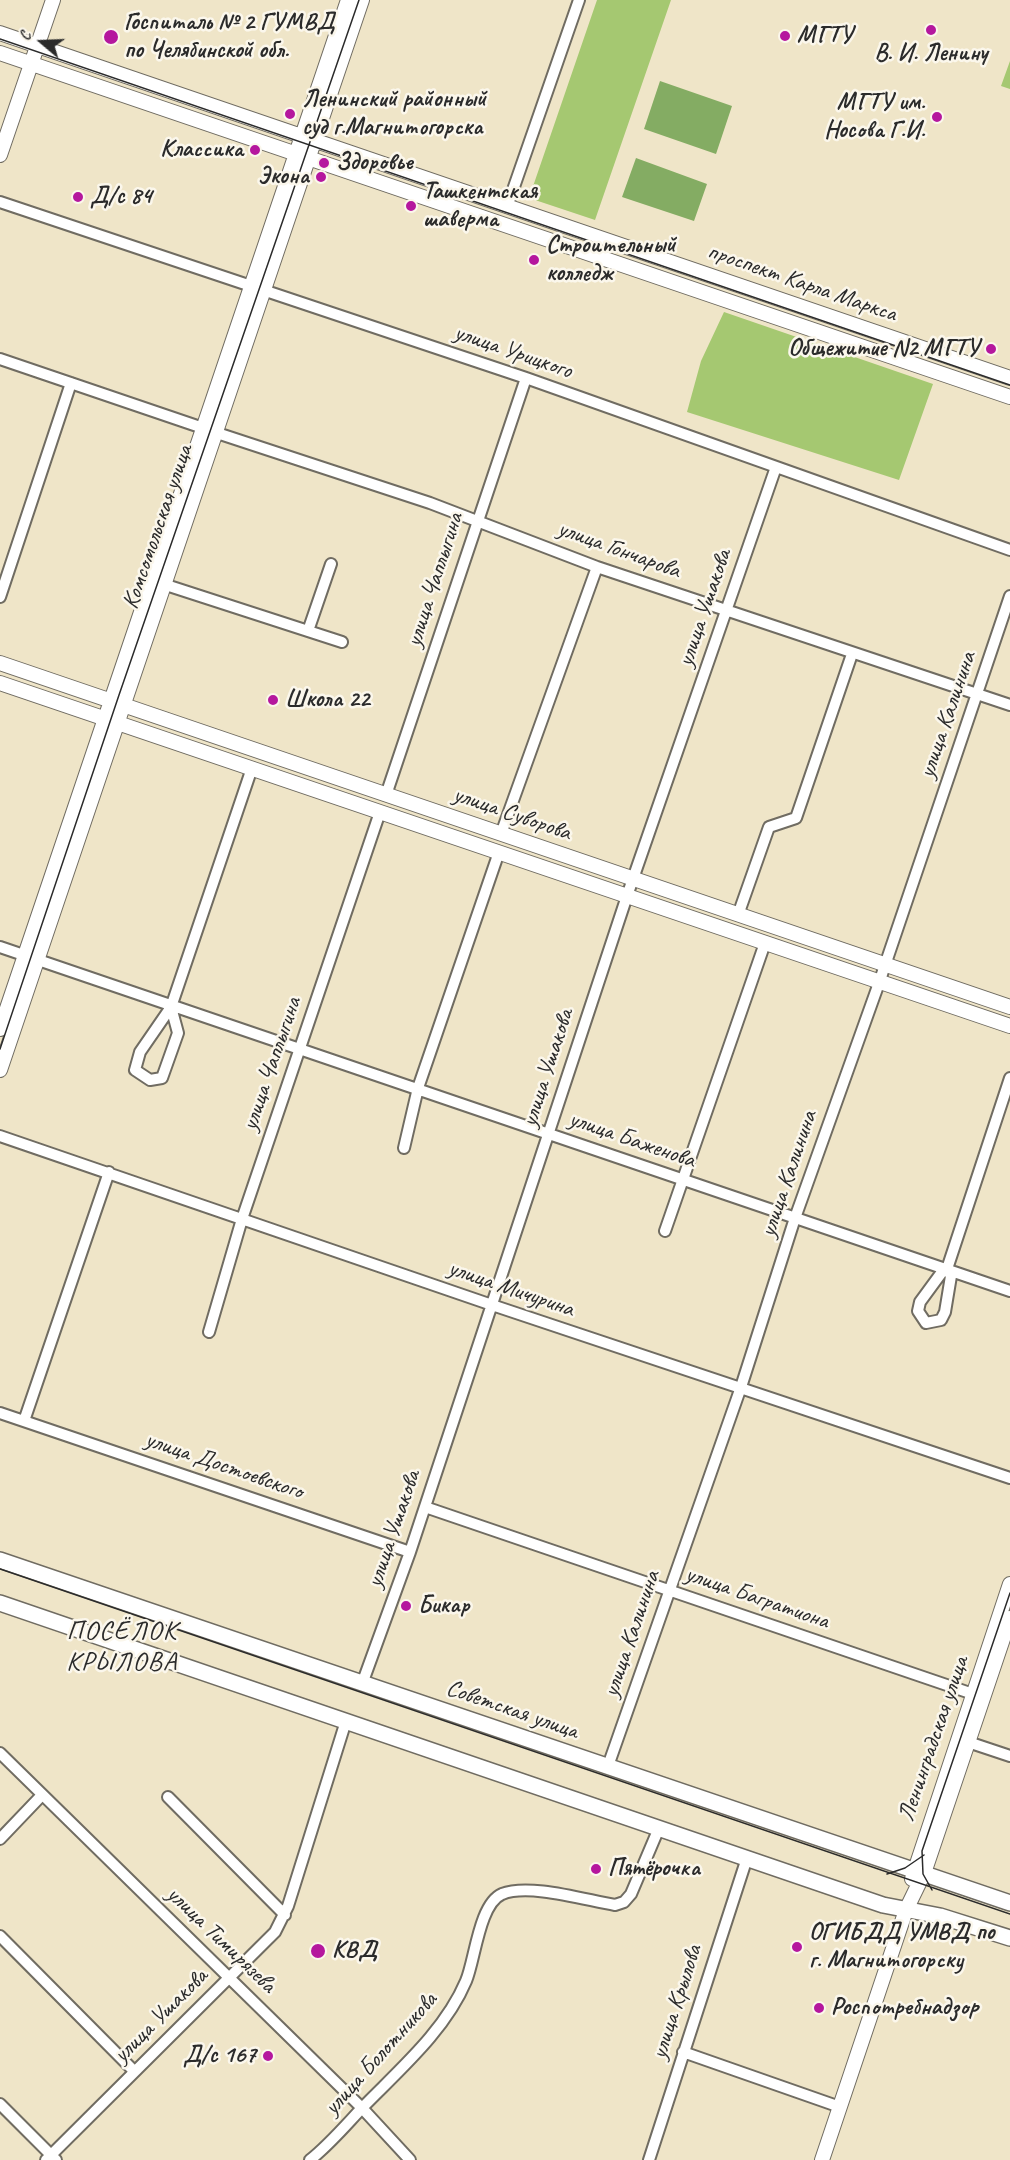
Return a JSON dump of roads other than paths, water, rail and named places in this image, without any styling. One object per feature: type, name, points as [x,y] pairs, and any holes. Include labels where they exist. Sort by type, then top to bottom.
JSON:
[{"type":"main road","points":[[0,155],[53,0]]},
{"type":"main road","name":"Комсомольская улица","points":[[309,139],[348,0]]},
{"type":"main road","name":"Комсомольская улица","points":[[0,1070],[31,958],[110,720],[303,156],[362,0]]},
{"type":"main road","name":"проспект Карла Маркса","points":[[0,33],[1010,378]]},
{"type":"main road","name":"проспект Карла Маркса","points":[[0,53],[1010,397]]},
{"type":"main road","name":"Комсомольская улица","points":[[116,703],[163,584],[209,430]]},
{"type":"main road","name":"улица Суворова","points":[[0,663],[1010,1007]]},
{"type":"main road","name":"улица Суворова","points":[[0,683],[1010,1026]]},
{"type":"main road","name":"Комсомольская улица","points":[[0,1029],[31,958]]},
{"type":"main road","name":"Советская улица","points":[[0,1560],[1010,1903]]},
{"type":"main road","name":"Ленинградская улица","points":[[822,2160],[919,1871],[973,1694],[1010,1584]]},
{"type":"main road","points":[[0,1603],[747,1858],[906,1910],[958,1921],[1010,1938]]},
{"type":"main road","name":"Ленинградская улица","points":[[919,1871],[968,1742],[1010,1618]]},
{"type":"street","points":[[507,207],[579,0]]},
{"type":"street","name":"улица Урицкого","points":[[0,202],[257,290],[526,378],[1010,550]]},
{"type":"street","name":"улица Гончарова","points":[[0,359],[477,519],[597,567],[1010,705]]},
{"type":"street","name":"улица Чаплыгина","points":[[386,795],[526,378]]},
{"type":"street","points":[[0,597],[71,383]]},
{"type":"street","name":"улица Ушакова","points":[[362,1684],[410,1552],[627,896],[776,467]]},
{"type":"street","points":[[308,631],[331,564]]},
{"type":"street","points":[[501,834],[597,567]]},
{"type":"street","points":[[163,584],[342,642]]},
{"type":"street","name":"улица Калинина","points":[[608,1766],[741,1387],[795,1218],[885,966],[1010,596]]},
{"type":"street","points":[[738,915],[769,827],[796,818],[852,654]]},
{"type":"street","points":[[171,1007],[178,1034],[162,1078],[150,1080],[135,1070],[140,1052],[171,1007],[252,768]]},
{"type":"street","name":"улица Чаплыгина","points":[[209,1332],[242,1219],[380,812]]},
{"type":"street","points":[[404,1148],[418,1088],[499,852]]},
{"type":"street","points":[[665,1231],[765,943]]},
{"type":"street","name":"улица Баженова","points":[[0,947],[171,1007],[300,1047],[684,1181],[1010,1291]]},
{"type":"street","points":[[947,1269],[951,1276],[945,1312],[941,1320],[926,1323],[918,1311],[920,1302],[942,1272],[947,1269],[1010,1078]]},
{"type":"street","name":"улица Мичурина","points":[[0,1136],[492,1305],[1010,1478]]},
{"type":"street","points":[[24,1421],[109,1172]]},
{"type":"street","name":"улица Достоевского","points":[[0,1413],[410,1552]]},
{"type":"street","name":"улица Багратиона","points":[[424,1507],[973,1694]]},
{"type":"street","name":"улица Ушакова","points":[[51,2158],[134,2071],[275,1932],[285,1915],[346,1721]]},
{"type":"street","points":[[968,1742],[1010,1756]]},
{"type":"street","name":"улица Тимирязева","points":[[0,1753],[362,2108],[410,2160]]},
{"type":"street","points":[[0,1839],[42,1795]]},
{"type":"street","points":[[168,1797],[285,1915]]},
{"type":"street","name":"улица Болотникова","points":[[310,2160],[450,2014],[467,1980],[484,1917],[500,1895],[514,1891],[541,1892],[615,1905],[624,1902],[631,1894],[659,1828]]},
{"type":"street","name":"улица Крылова","points":[[649,2160],[747,1858]]},
{"type":"street","points":[[0,1936],[134,2071]]},
{"type":"street","points":[[683,2052],[840,2107]]},
{"type":"street","points":[[0,2104],[51,2158]]},
{"type":"tram line","points":[[0,1049],[119,695],[359,0]]},
{"type":"tram line","points":[[0,39],[1010,385]]},
{"type":"tram line","points":[[0,1569],[1010,1914]]},
{"type":"tram line","points":[[932,1890],[923,1874],[922,1851],[1010,1593]]},
{"type":"tram line","points":[[887,1874],[905,1868],[924,1855]]},
{"type":"place","name":"В. И. Ленину","points":[[931,30]]},
{"type":"place","name":"МГТУ","points":[[785,36]]},
{"type":"place","name":"Госпиталь № 2 ГУМВД по Челябинской обл.","points":[[111,37]]},
{"type":"place","name":"Ленинский районный суд г.Магнитогорска","points":[[290,114]]},
{"type":"place","name":"МГТУ им. Носова Г.И.","points":[[937,117]]},
{"type":"place","name":"Классика","points":[[255,150]]},
{"type":"place","name":"Здоровье","points":[[324,163]]},
{"type":"place","name":"Экона","points":[[321,177]]},
{"type":"place","name":"Д/с 84","points":[[78,197]]},
{"type":"place","name":"Ташкентская шаверма","points":[[411,206]]},
{"type":"place","name":"Строительный колледж","points":[[534,260]]},
{"type":"place","name":"Общежитие N2 МГТУ","points":[[991,349]]},
{"type":"place","name":"Школа 22","points":[[273,700]]},
{"type":"place","name":"Бикар","points":[[406,1606]]},
{"type":"place","name":"Пятёрочка","points":[[596,1869]]},
{"type":"place","name":"ОГИБДД УМВД по г. Магнитогорску","points":[[797,1947]]},
{"type":"place","name":"КВД","points":[[318,1951]]},
{"type":"place","name":"Роспотребнадзор","points":[[819,2008]]},
{"type":"place","name":"Д/с 167","points":[[268,2056]]},
{"type":"district","name":"ПОСЁЛОК КРЫЛОВА","points":[[122,1648]]}]
